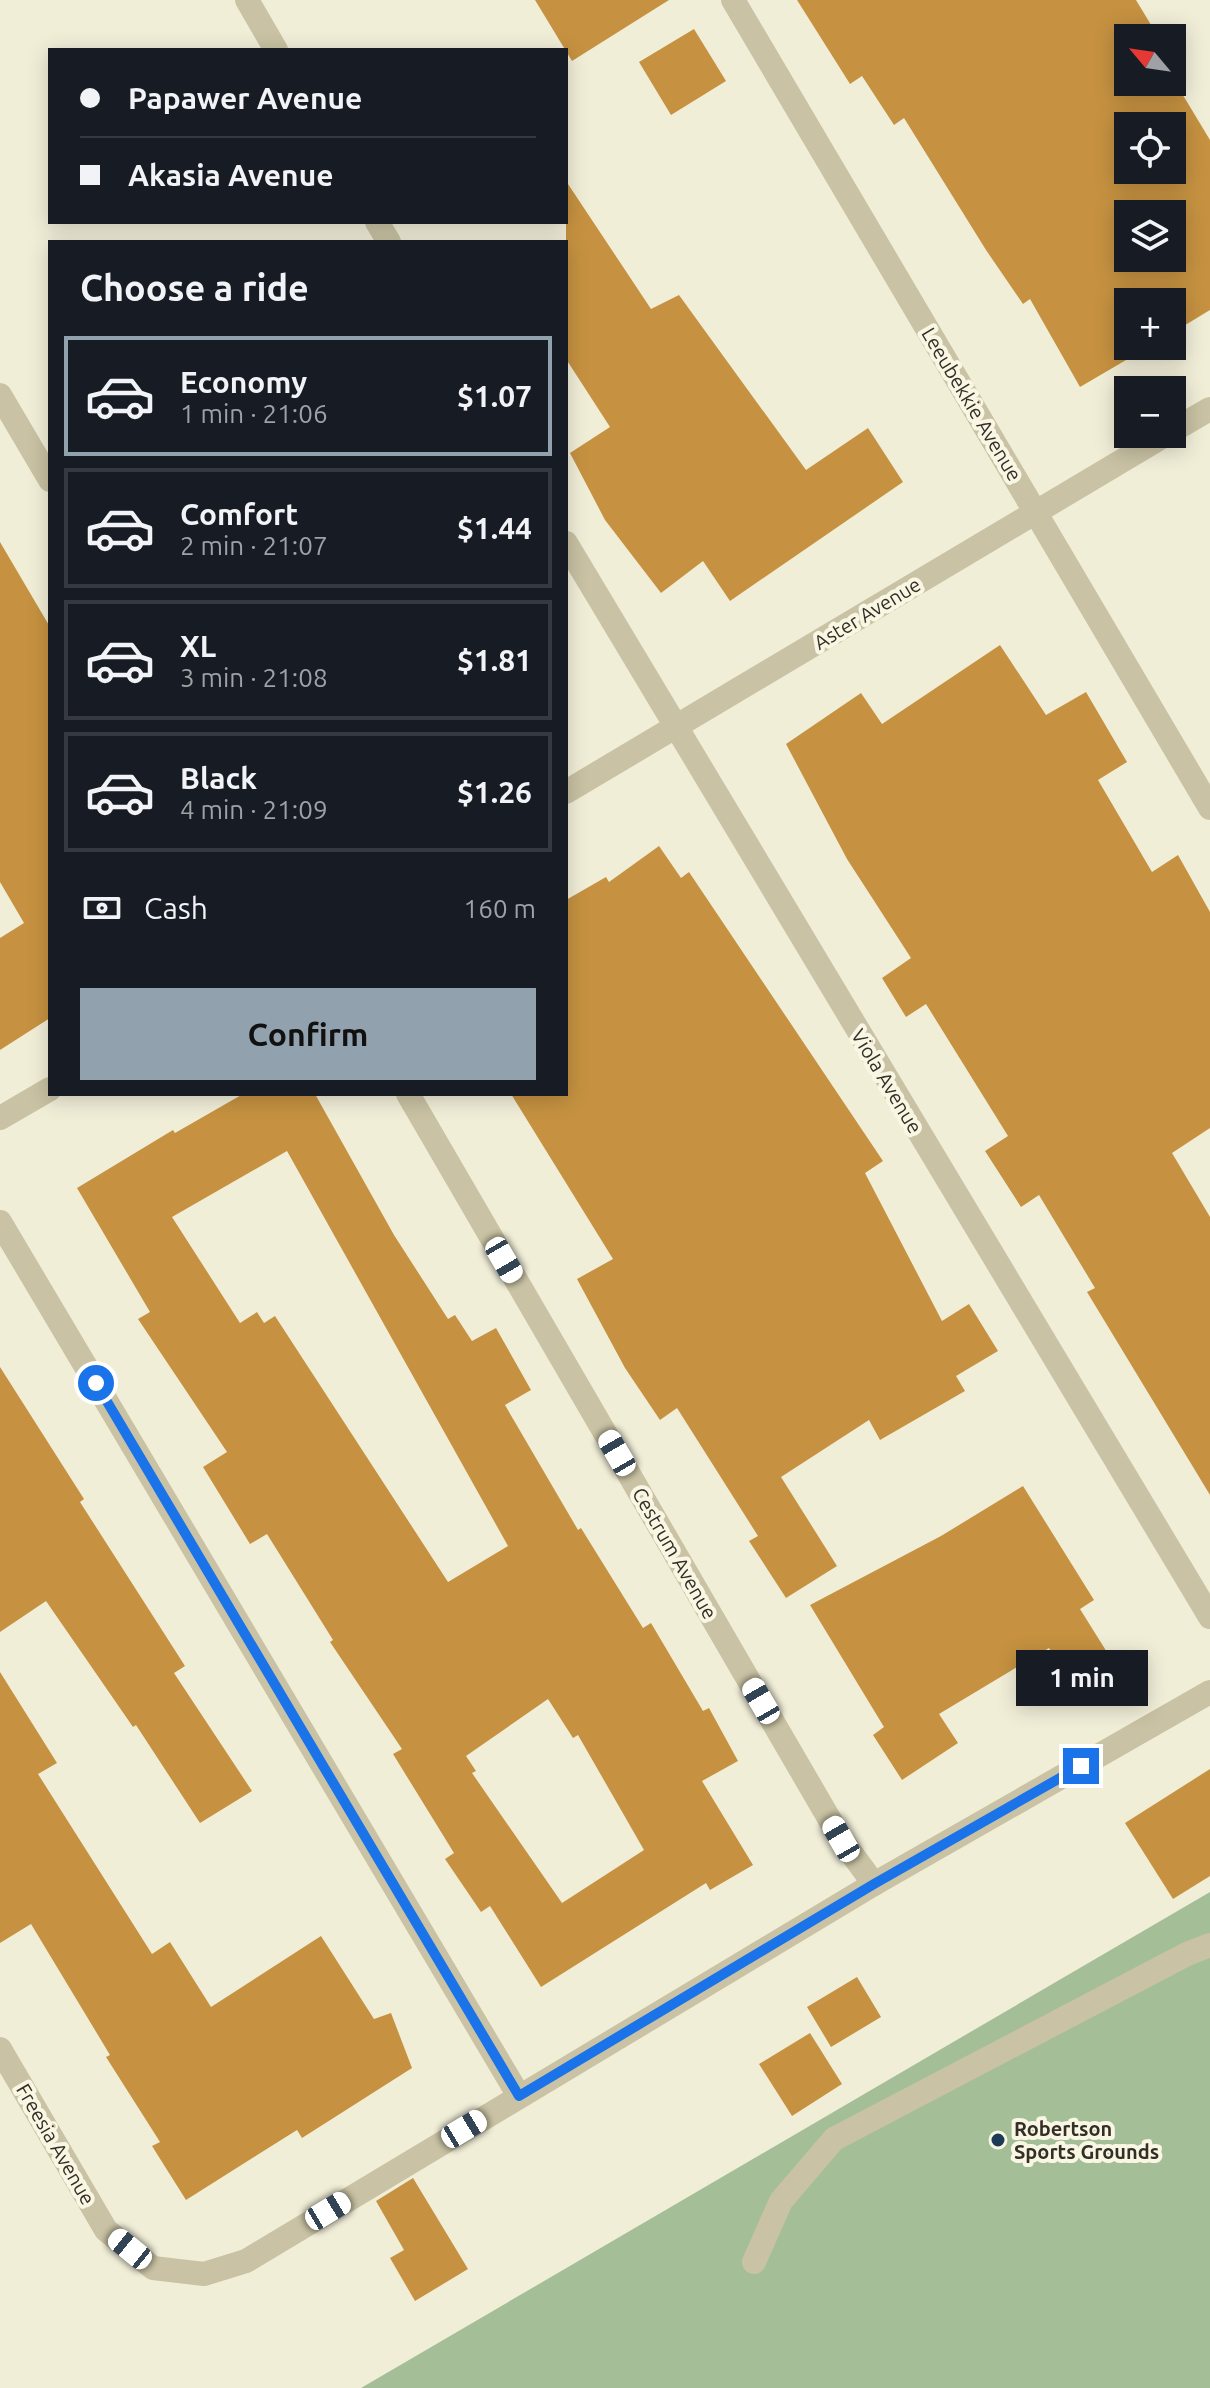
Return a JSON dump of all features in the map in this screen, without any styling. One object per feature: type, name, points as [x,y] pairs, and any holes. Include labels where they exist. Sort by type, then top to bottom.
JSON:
[{"type":"street","points":[[247,0],[275,48]]},
{"type":"street","name":"Leeubekkie Avenue","points":[[733,0],[1210,808]]},
{"type":"street","points":[[0,395],[48,477]]},
{"type":"street","name":"Aster Avenue","points":[[1186,423],[1210,409]]},
{"type":"street","name":"Aster Avenue","points":[[568,791],[1144,448]]},
{"type":"street","name":"Viola Avenue","points":[[568,546],[1210,1617]]},
{"type":"street","points":[[0,1118],[48,1090]]},
{"type":"street","name":"Cestrum Avenue","points":[[409,1096],[841,1839],[874,1884]]},
{"type":"street","points":[[0,1222],[519,2096],[874,1884],[1210,1692]]},
{"type":"street","points":[[754,2262],[781,2201],[834,2139],[1187,1954],[1210,1945]]},
{"type":"street","name":"Freesia Avenue","points":[[0,2049],[106,2230],[153,2268],[204,2274],[246,2261],[519,2096]]},
{"type":"green space","name":"Robertson Sports Grounds","points":[[1210,1892],[1210,2388],[361,2388]]},
{"type":"building","points":[[535,0],[669,0],[572,61],[568,48],[564,48]]},
{"type":"building","points":[[797,0],[1136,0],[1151,24],[1114,24],[1114,96],[1183,96],[1210,140],[1210,310],[1186,325],[1186,288],[1114,288],[1114,360],[1126,360],[1080,387],[1030,299],[1023,304],[904,118],[894,125],[862,76],[850,84]]},
{"type":"building","points":[[694,29],[726,81],[671,115],[639,62]]},
{"type":"building","points":[[568,184],[651,309],[679,295],[806,470],[868,428],[903,482],[730,601],[703,561],[661,593],[605,520],[570,453],[610,427],[568,362]]},
{"type":"building","points":[[0,542],[48,624],[48,1019],[0,1050],[0,938],[24,923],[0,882]]},
{"type":"building","points":[[1000,645],[1046,715],[1086,692],[1127,762],[1098,780],[1152,872],[1178,855],[1210,912],[1210,1128],[1172,1153],[1210,1217],[1210,1495],[1087,1292],[1095,1288],[1039,1195],[1021,1207],[985,1151],[1008,1136],[926,1004],[906,1017],[882,978],[911,958],[847,859],[786,744],[861,693],[882,724]]},
{"type":"building","points":[[659,846],[681,878],[689,872],[883,1161],[865,1173],[942,1321],[969,1304],[998,1351],[956,1376],[965,1391],[880,1440],[869,1420],[781,1477],[837,1566],[786,1598],[749,1541],[758,1536],[677,1408],[660,1420],[625,1368],[577,1279],[613,1259],[512,1096],[568,1096],[568,899],[606,877],[609,882]]},
{"type":"building","points":[[240,1096],[316,1096],[394,1235],[448,1319],[455,1315],[472,1341],[496,1328],[531,1390],[505,1405],[578,1530],[581,1528],[643,1628],[651,1623],[703,1711],[709,1708],[738,1761],[702,1781],[753,1865],[710,1890],[706,1883],[541,1987],[490,1906],[481,1912],[445,1859],[454,1853],[393,1754],[402,1749],[330,1642],[333,1640],[267,1534],[250,1544],[203,1467],[227,1452],[138,1319],[150,1312],[77,1188],[173,1130],[175,1133]],"holes":[[[287,1151],[508,1546],[448,1582],[275,1316],[264,1323],[257,1312],[240,1323],[172,1217]],[[548,1699],[573,1738],[578,1735],[644,1850],[562,1903],[472,1773],[476,1771],[466,1756]]]},
{"type":"building","points":[[0,1367],[84,1499],[80,1502],[185,1666],[174,1673],[252,1791],[200,1823],[136,1725],[133,1727],[46,1601],[0,1632]]},
{"type":"building","points":[[1023,1486],[1094,1600],[1080,1609],[1110,1657],[1070,1682],[1049,1648],[939,1714],[958,1743],[902,1780],[873,1735],[884,1727],[810,1605],[941,1536]]},
{"type":"building","points":[[0,1672],[57,1763],[38,1774],[152,1954],[170,1942],[211,2007],[321,1936],[374,2019],[391,2013],[412,2068],[302,2138],[297,2130],[186,2200],[152,2146],[160,2142],[106,2057],[110,2055],[31,1924],[0,1943]]},
{"type":"building","points":[[1210,1769],[1210,1876],[1173,1899],[1125,1823]]},
{"type":"building","points":[[857,1977],[881,2017],[831,2047],[807,2007]]},
{"type":"building","points":[[810,2033],[842,2084],[792,2116],[759,2064]]},
{"type":"building","points":[[413,2178],[468,2269],[415,2301],[390,2258],[404,2250],[376,2201]]},
{"type":"place","name":"Robertson Sports Grounds","points":[[998,2140]]},
{"type":"route","points":[[96,1383],[519,2096],[874,1884],[1081,1766]]}]
